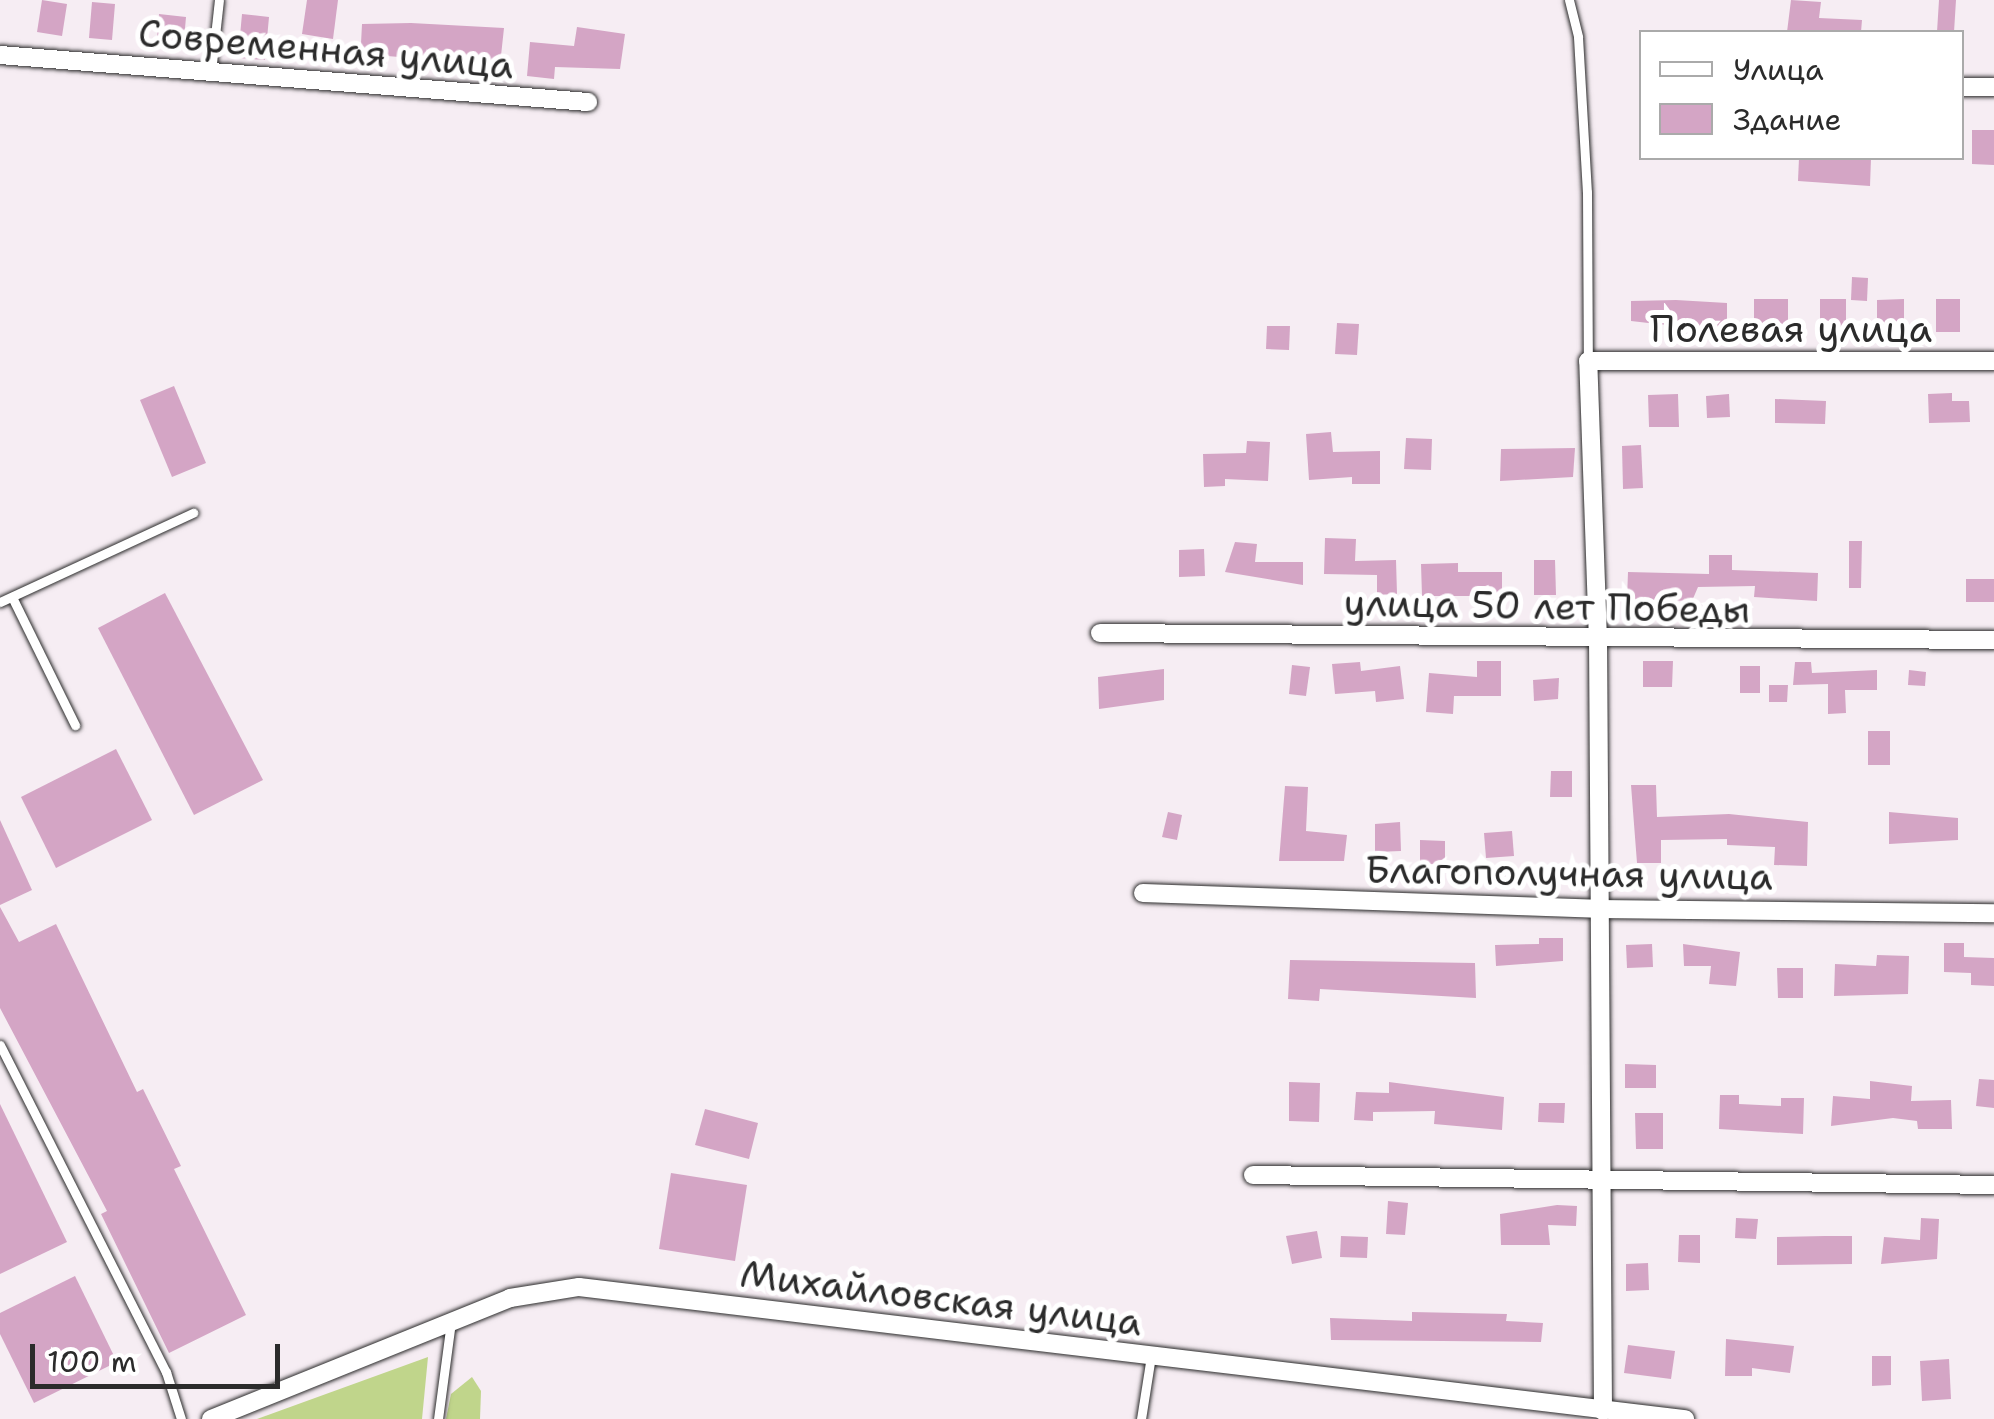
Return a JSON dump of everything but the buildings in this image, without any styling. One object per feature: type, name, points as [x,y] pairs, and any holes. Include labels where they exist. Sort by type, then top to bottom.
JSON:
[{"type":"street","name":"Современная улица","points":[[0,55],[588,102]]},
{"type":"street","points":[[1964,86],[1994,87]]},
{"type":"street","name":"Полевая улица","points":[[1588,361],[1994,361]]},
{"type":"street","points":[[1588,361],[1598,641],[1596,910],[1603,1411]]},
{"type":"street","name":"улица 50 лет Победы","points":[[1100,632],[1598,641],[1994,640]]},
{"type":"street","name":"Благополучная улица","points":[[1143,894],[1596,910],[1994,912]]},
{"type":"street","points":[[1254,1175],[1994,1185]]},
{"type":"street","name":"Михайловская улица","points":[[211,1419],[510,1298],[579,1287],[1685,1419]]},
{"type":"lane","points":[[211,72],[219,0]]},
{"type":"lane","points":[[1569,0],[1578,37],[1588,192],[1588,361]]},
{"type":"lane","points":[[0,602],[193,513]]},
{"type":"lane","points":[[12,597],[75,726]]},
{"type":"lane","points":[[0,1045],[166,1372],[180,1419]]},
{"type":"lane","points":[[438,1419],[451,1322]]},
{"type":"lane","points":[[1141,1419],[1151,1356]]},
{"type":"green space","points":[[428,1357],[422,1419],[257,1419]]},
{"type":"green space","points":[[472,1377],[481,1391],[480,1419],[446,1419],[451,1394]]}]
